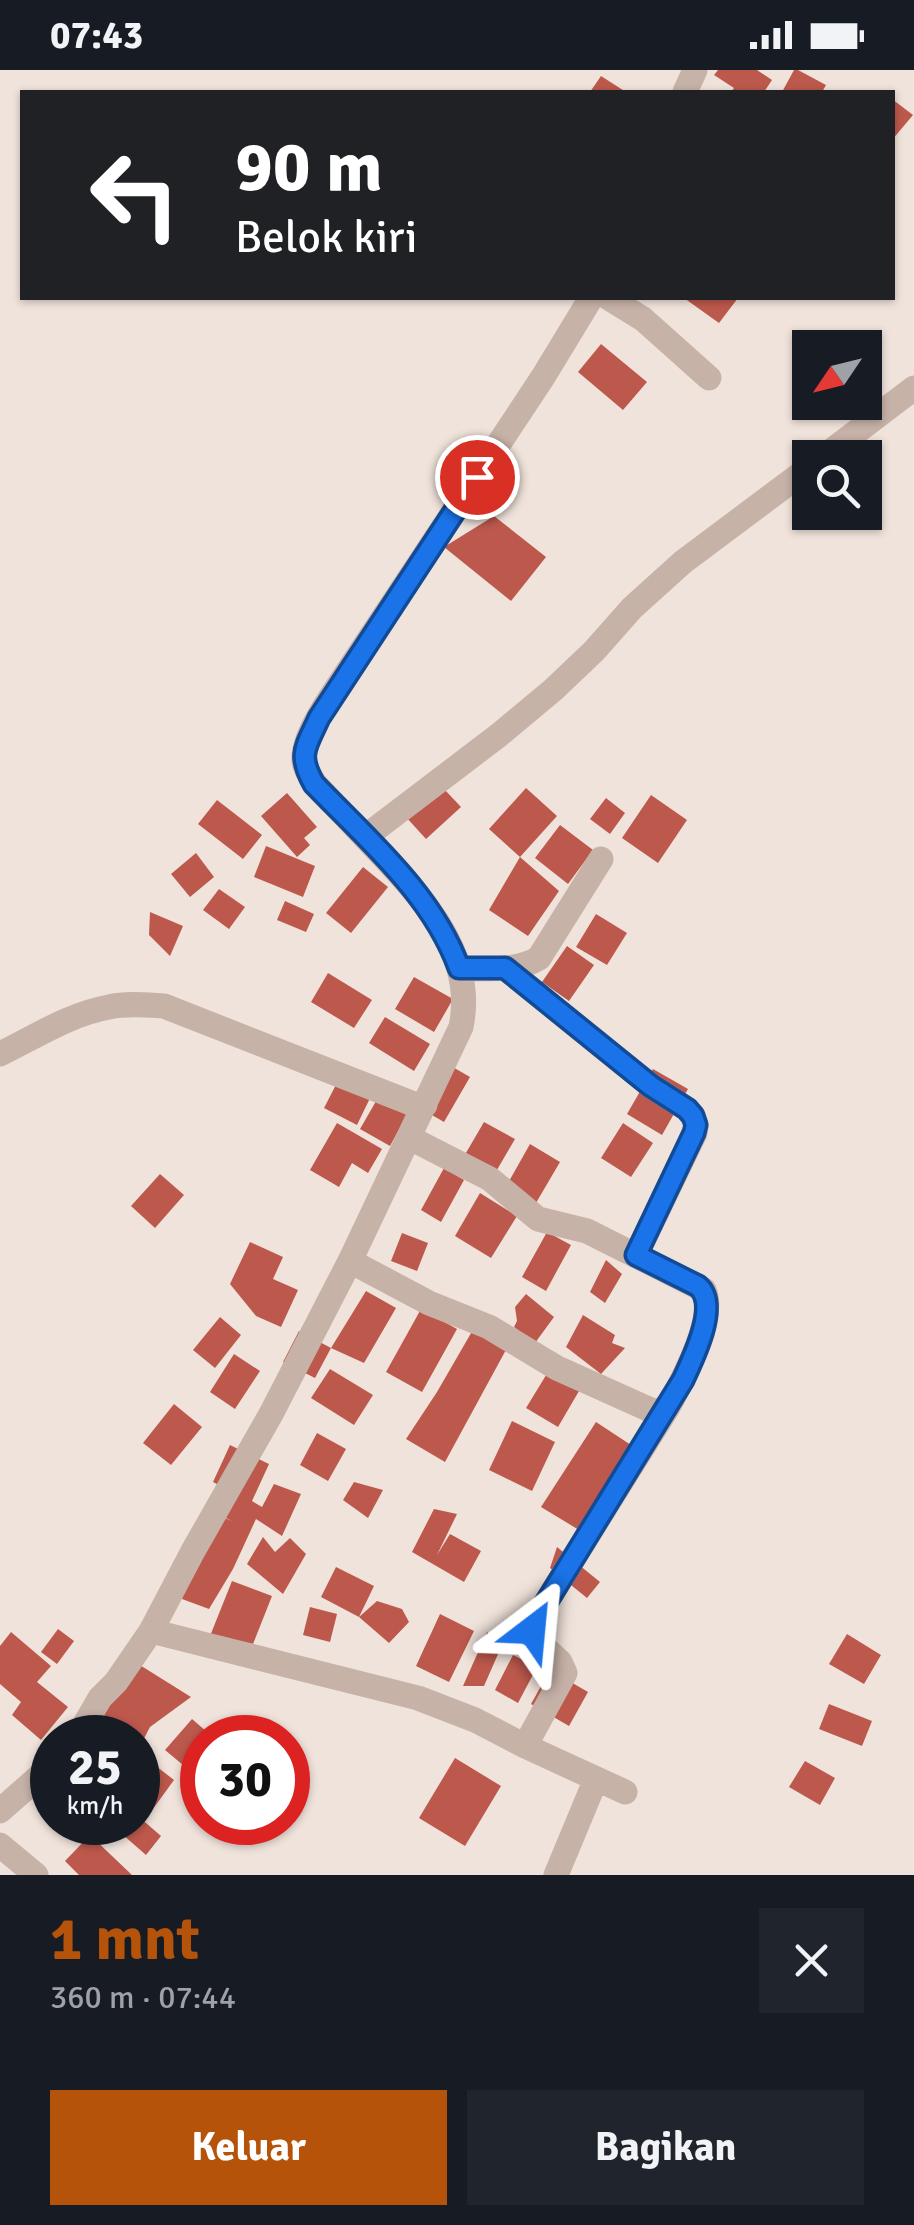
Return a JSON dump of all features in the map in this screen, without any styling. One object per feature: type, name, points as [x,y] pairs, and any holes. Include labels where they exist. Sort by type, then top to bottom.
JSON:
[{"type":"street","points":[[90,1715],[151,1631],[271,1414],[350,1261],[460,1027],[465,1007],[459,968],[443,932],[421,897],[314,784],[306,768],[305,748],[344,677],[544,377],[590,300]]},
{"type":"street","points":[[611,300],[643,319],[710,378]]},
{"type":"street","points":[[846,440],[914,388]]},
{"type":"street","points":[[364,836],[500,736],[684,562],[792,480]]},
{"type":"street","points":[[459,968],[505,968],[539,958],[601,860]]},
{"type":"street","points":[[505,968],[693,1116],[694,1133],[636,1255]]},
{"type":"street","points":[[0,1054],[81,1014],[122,1005],[164,1006],[425,1106]]},
{"type":"street","points":[[410,1138],[484,1176],[538,1219],[587,1230],[698,1286],[707,1296],[700,1340],[683,1380],[533,1624],[533,1636],[560,1662],[565,1673],[525,1746]]},
{"type":"street","points":[[350,1261],[429,1303],[488,1327],[557,1368],[655,1412],[668,1407]]},
{"type":"street","points":[[151,1631],[418,1698],[476,1720],[625,1792]]},
{"type":"street","points":[[556,1875],[596,1779]]},
{"type":"street","points":[[0,1811],[30,1784]]},
{"type":"street","points":[[0,1845],[36,1875]]},
{"type":"building","points":[[718,70],[757,70],[772,80],[765,90],[732,90],[714,75]]},
{"type":"building","points":[[794,70],[826,85],[823,90],[783,90]]},
{"type":"building","points":[[601,76],[623,90],[591,90]]},
{"type":"building","points":[[895,101],[913,115],[895,136]]},
{"type":"building","points":[[687,300],[736,300],[719,323]]},
{"type":"building","points":[[601,344],[647,382],[623,410],[578,372]]},
{"type":"building","points":[[494,516],[546,557],[511,601],[444,547]]},
{"type":"building","points":[[429,773],[461,807],[426,839],[395,805]]},
{"type":"building","points":[[526,788],[557,816],[520,857],[489,829]]},
{"type":"building","points":[[287,793],[317,827],[304,838],[310,845],[297,857],[261,816]]},
{"type":"building","points":[[651,795],[687,820],[658,863],[622,838]]},
{"type":"building","points":[[606,798],[625,813],[610,834],[590,819]]},
{"type":"building","points":[[217,800],[262,835],[243,859],[198,824]]},
{"type":"building","points":[[560,825],[593,850],[568,884],[535,858]]},
{"type":"building","points":[[266,846],[315,866],[303,897],[254,877]]},
{"type":"building","points":[[196,853],[214,877],[190,897],[171,874]]},
{"type":"building","points":[[520,857],[559,891],[528,936],[489,910]]},
{"type":"building","points":[[363,867],[388,887],[351,933],[326,913]]},
{"type":"building","points":[[219,889],[245,907],[229,929],[203,910]]},
{"type":"building","points":[[285,901],[314,914],[306,932],[277,920]]},
{"type":"building","points":[[150,912],[183,926],[170,956],[149,935]]},
{"type":"building","points":[[596,914],[627,933],[607,965],[576,947]]},
{"type":"building","points":[[567,946],[594,965],[569,1001],[542,982]]},
{"type":"building","points":[[328,973],[372,1000],[354,1028],[311,1002]]},
{"type":"building","points":[[414,977],[453,999],[434,1032],[395,1009]]},
{"type":"building","points":[[385,1017],[430,1044],[414,1071],[369,1043]]},
{"type":"building","points":[[437,1058],[470,1077],[444,1122],[411,1103]]},
{"type":"building","points":[[653,1069],[688,1089],[662,1135],[627,1114]]},
{"type":"building","points":[[340,1077],[372,1094],[357,1125],[324,1108]]},
{"type":"building","points":[[379,1096],[408,1113],[390,1146],[360,1129]]},
{"type":"building","points":[[484,1122],[515,1139],[494,1175],[463,1158]]},
{"type":"building","points":[[337,1123],[382,1149],[368,1173],[352,1163],[339,1187],[310,1170]]},
{"type":"building","points":[[623,1123],[653,1143],[631,1177],[601,1158]]},
{"type":"building","points":[[530,1144],[560,1162],[533,1208],[504,1190]]},
{"type":"building","points":[[444,1168],[464,1180],[441,1222],[421,1210]]},
{"type":"building","points":[[160,1174],[184,1195],[155,1228],[131,1206]]},
{"type":"building","points":[[480,1193],[517,1216],[491,1258],[455,1236]]},
{"type":"building","points":[[547,1232],[571,1245],[546,1291],[522,1277]]},
{"type":"building","points":[[402,1233],[428,1243],[417,1271],[391,1261]]},
{"type":"building","points":[[250,1242],[283,1257],[273,1279],[298,1290],[281,1327],[256,1316],[230,1284]]},
{"type":"building","points":[[606,1260],[622,1274],[605,1303],[590,1292]]},
{"type":"building","points":[[366,1291],[396,1308],[364,1363],[331,1348]]},
{"type":"building","points":[[526,1294],[554,1317],[535,1343],[514,1327],[515,1307]]},
{"type":"building","points":[[421,1309],[457,1329],[422,1392],[386,1372]]},
{"type":"building","points":[[583,1315],[615,1335],[612,1343],[625,1348],[601,1374],[566,1347]]},
{"type":"building","points":[[220,1317],[241,1335],[215,1368],[193,1350]]},
{"type":"building","points":[[474,1328],[507,1348],[445,1462],[406,1439]]},
{"type":"building","points":[[299,1331],[331,1348],[315,1378],[283,1362]]},
{"type":"building","points":[[234,1354],[260,1371],[235,1409],[210,1392]]},
{"type":"building","points":[[330,1369],[373,1395],[354,1425],[311,1398]]},
{"type":"building","points":[[548,1372],[579,1391],[558,1427],[526,1408]]},
{"type":"building","points":[[174,1404],[202,1427],[171,1465],[143,1443]]},
{"type":"building","points":[[512,1421],[555,1442],[532,1491],[489,1470]]},
{"type":"building","points":[[596,1422],[631,1445],[579,1530],[541,1507]]},
{"type":"building","points":[[317,1433],[346,1449],[328,1481],[300,1465]]},
{"type":"building","points":[[230,1445],[269,1464],[252,1501],[262,1507],[274,1484],[301,1494],[282,1536],[256,1519],[209,1609],[182,1599],[193,1551],[210,1512],[232,1521],[216,1513],[228,1490],[213,1482]]},
{"type":"building","points":[[354,1482],[383,1490],[368,1518],[343,1500]]},
{"type":"building","points":[[434,1509],[457,1514],[437,1555],[450,1534],[481,1551],[464,1582],[412,1552]]},
{"type":"building","points":[[263,1537],[275,1552],[290,1538],[306,1554],[283,1594],[247,1564]]},
{"type":"building","points":[[557,1547],[600,1582],[587,1598],[550,1568]]},
{"type":"building","points":[[336,1567],[374,1586],[359,1617],[321,1597]]},
{"type":"building","points":[[232,1581],[272,1596],[253,1644],[210,1636]]},
{"type":"building","points":[[377,1601],[402,1609],[409,1622],[389,1643],[359,1617]]},
{"type":"building","points":[[310,1607],[337,1614],[330,1642],[303,1635]]},
{"type":"building","points":[[440,1614],[474,1631],[449,1682],[416,1666]]},
{"type":"building","points":[[58,1629],[74,1641],[57,1664],[41,1652]]},
{"type":"building","points":[[11,1632],[51,1666],[37,1682],[68,1707],[61,1715],[30,1715],[30,1731],[12,1715],[21,1702],[0,1684],[0,1646]]},
{"type":"building","points":[[487,1632],[502,1645],[484,1686],[463,1686]]},
{"type":"building","points":[[847,1634],[881,1655],[864,1684],[829,1664]]},
{"type":"building","points":[[513,1655],[537,1667],[518,1703],[495,1690]]},
{"type":"building","points":[[135,1662],[191,1697],[160,1720],[160,1715],[95,1715]]},
{"type":"building","points":[[550,1670],[588,1692],[569,1726],[531,1704]]},
{"type":"building","points":[[829,1704],[872,1721],[862,1746],[819,1729]]},
{"type":"building","points":[[180,1733],[180,1762],[165,1750]]},
{"type":"building","points":[[455,1758],[501,1786],[465,1846],[419,1818]]},
{"type":"building","points":[[805,1761],[835,1778],[820,1805],[789,1787]]},
{"type":"building","points":[[160,1769],[174,1780],[160,1799]]},
{"type":"building","points":[[80,1845],[100,1845],[132,1875],[79,1875],[65,1861]]},
{"type":"building","points":[[135,1845],[154,1845],[146,1855]]},
{"type":"route","points":[[477,477],[319,718],[305,748],[306,768],[314,784],[421,897],[459,968],[505,968],[693,1116],[694,1133],[636,1255],[698,1286],[708,1302],[700,1340],[683,1380],[532,1630]]}]
